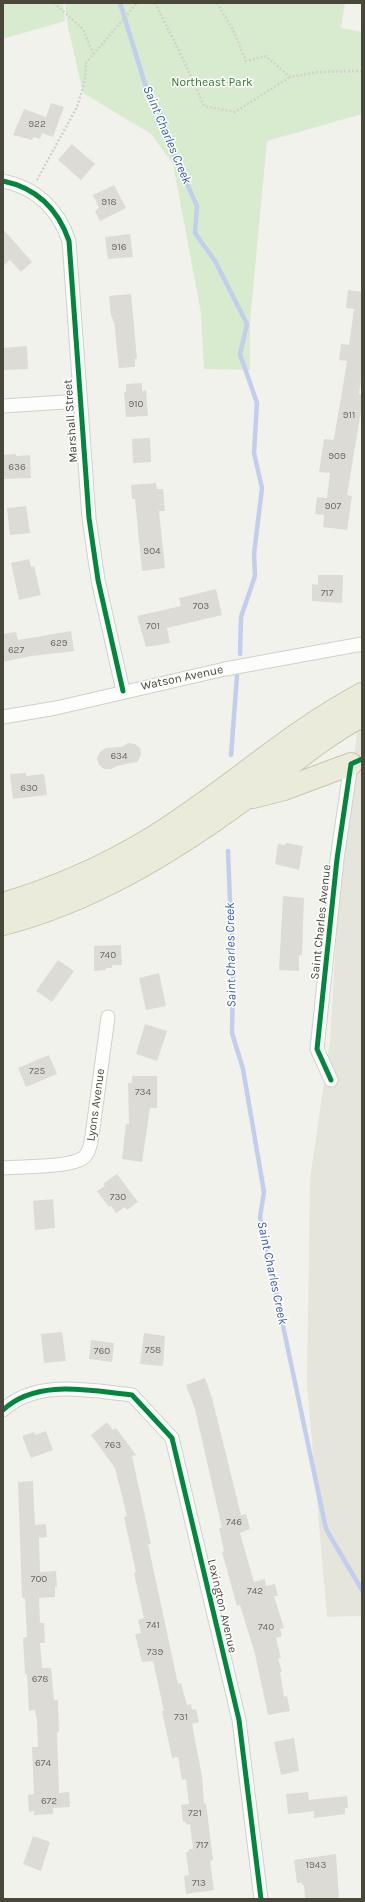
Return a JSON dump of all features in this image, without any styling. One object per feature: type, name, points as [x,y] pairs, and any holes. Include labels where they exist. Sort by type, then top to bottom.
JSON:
[{"type":"highway","points":[[3,904],[68,881],[109,862],[148,840],[362,688]]},
{"type":"highway","points":[[335,708],[362,694]]},
{"type":"highway","points":[[3,924],[90,894],[130,873],[174,847],[244,799],[321,741],[362,716]]},
{"type":"highway","points":[[244,799],[284,789],[351,764]]},
{"type":"street","name":"Marshall Street","points":[[3,181],[24,187],[39,195],[53,209],[64,226],[69,241],[90,526],[98,580],[122,692]]},
{"type":"street","points":[[3,406],[80,401]]},
{"type":"street","name":"Watson Avenue","points":[[3,717],[56,708],[225,669],[362,644]]},
{"type":"street","name":"Saint Charles Avenue","points":[[331,1080],[318,1049],[337,859],[351,764]]},
{"type":"street","name":"Lyons Avenue","points":[[3,1168],[69,1163],[84,1158],[90,1147],[92,1136],[108,1017]]},
{"type":"street","name":"Lexington Avenue","points":[[3,1410],[27,1395],[70,1388],[132,1395],[172,1438],[239,1720],[261,1899]]},
{"type":"path","points":[[54,3],[83,29],[93,53]]},
{"type":"path","points":[[36,181],[78,107],[85,81],[86,63],[93,53],[138,3]]},
{"type":"path","points":[[154,3],[184,61],[204,106],[235,112],[290,77],[318,72],[362,71]]},
{"type":"path","points":[[217,3],[233,30],[246,61],[266,56],[290,77]]},
{"type":"shaded area","points":[[362,723],[362,1616],[327,1617],[307,1384],[310,1179],[330,1041],[339,892],[358,725]]},
{"type":"green space","points":[[3,3],[63,3],[65,21],[3,39]]},
{"type":"green space","name":"Northeast Park","points":[[65,3],[345,3],[341,28],[362,32],[362,114],[267,141],[250,322],[250,370],[204,369],[201,313],[173,164],[151,134],[83,93],[67,22]]},
{"type":"building","points":[[51,103],[64,107],[53,137],[42,133],[40,139],[34,137],[32,140],[13,135],[24,109],[46,117]]},
{"type":"building","points":[[72,144],[95,164],[81,180],[58,160]]},
{"type":"building","points":[[114,185],[126,208],[100,221],[95,211],[99,208],[93,195]]},
{"type":"building","points":[[3,229],[32,262],[21,272],[10,260],[3,266]]},
{"type":"building","points":[[130,234],[133,257],[108,259],[105,237]]},
{"type":"building","points":[[348,290],[362,292],[362,375],[359,394],[362,395],[362,405],[347,495],[352,496],[347,530],[323,527],[324,515],[315,514],[317,497],[327,498],[330,473],[319,472],[324,439],[333,440],[334,438],[347,361],[339,360],[341,344],[349,345],[354,309],[346,308]]},
{"type":"building","points":[[131,294],[137,359],[135,359],[135,367],[119,368],[114,321],[111,316],[109,296]]},
{"type":"building","points":[[27,346],[28,369],[3,370],[3,348]]},
{"type":"building","points":[[142,383],[142,391],[146,390],[148,416],[126,417],[124,392],[126,392],[126,384]]},
{"type":"building","points":[[150,438],[151,462],[133,463],[132,439]]},
{"type":"building","points":[[16,454],[16,456],[30,455],[31,478],[3,479],[3,455]]},
{"type":"building","points":[[156,483],[157,489],[163,489],[165,511],[159,511],[165,568],[142,571],[135,499],[132,499],[131,485]]},
{"type":"building","points":[[26,506],[30,533],[10,535],[7,508]]},
{"type":"building","points":[[29,559],[31,567],[34,566],[41,595],[19,600],[11,563]]},
{"type":"building","points":[[318,575],[343,575],[342,603],[312,601],[312,584],[318,585]]},
{"type":"building","points":[[216,589],[222,615],[167,628],[170,643],[146,647],[137,616],[181,606],[179,598]]},
{"type":"building","points":[[71,631],[74,651],[31,656],[3,662],[3,634],[16,632],[18,640]]},
{"type":"building","points":[[128,743],[135,744],[140,748],[141,755],[137,762],[117,766],[111,769],[104,769],[99,765],[97,758],[100,752],[106,748],[122,747]]},
{"type":"building","points":[[26,773],[26,776],[44,774],[47,795],[13,799],[10,774]]},
{"type":"building","points":[[286,843],[303,846],[299,870],[275,864],[278,844],[285,845]]},
{"type":"building","points":[[283,896],[304,898],[302,955],[299,955],[299,971],[279,970]]},
{"type":"building","points":[[121,945],[122,965],[112,965],[112,968],[106,968],[106,970],[94,971],[94,946]]},
{"type":"building","points":[[58,960],[74,971],[52,1002],[36,991]]},
{"type":"building","points":[[159,973],[166,1006],[146,1010],[139,978]]},
{"type":"building","points":[[145,1024],[167,1031],[157,1061],[136,1054]]},
{"type":"building","points":[[49,1055],[57,1074],[26,1087],[18,1068]]},
{"type":"building","points":[[132,1076],[157,1076],[157,1108],[150,1108],[142,1162],[122,1159],[126,1124],[129,1124],[128,1083],[132,1083]]},
{"type":"building","points":[[117,1174],[138,1202],[127,1210],[125,1207],[116,1213],[111,1206],[109,1207],[97,1191],[105,1186],[103,1184]]},
{"type":"building","points":[[53,1199],[55,1228],[35,1230],[33,1201]]},
{"type":"building","points":[[62,1332],[66,1361],[44,1363],[41,1334]]},
{"type":"building","points":[[144,1333],[165,1336],[163,1366],[140,1364]]},
{"type":"building","points":[[91,1340],[114,1343],[112,1362],[89,1359]]},
{"type":"building","points":[[205,1378],[212,1398],[241,1515],[246,1514],[250,1529],[240,1533],[254,1582],[265,1579],[266,1586],[275,1584],[278,1596],[274,1596],[284,1628],[280,1629],[282,1636],[276,1638],[281,1658],[278,1659],[282,1672],[280,1672],[284,1697],[287,1696],[290,1711],[268,1715],[255,1654],[240,1605],[237,1606],[222,1552],[224,1551],[219,1528],[222,1528],[195,1409],[186,1385]]},
{"type":"building","points":[[107,1422],[113,1430],[116,1428],[136,1455],[132,1456],[151,1544],[148,1544],[178,1684],[181,1683],[187,1705],[191,1704],[192,1710],[196,1709],[199,1722],[192,1724],[202,1776],[204,1804],[206,1803],[213,1860],[210,1861],[214,1890],[186,1894],[184,1876],[189,1875],[186,1852],[189,1852],[189,1849],[193,1849],[190,1824],[186,1825],[186,1822],[183,1822],[181,1805],[189,1804],[186,1779],[182,1780],[178,1757],[172,1758],[153,1661],[142,1662],[135,1634],[141,1633],[138,1620],[144,1618],[124,1517],[127,1516],[115,1468],[91,1435]]},
{"type":"building","points":[[46,1431],[53,1450],[31,1458],[22,1436],[34,1432],[35,1435]]},
{"type":"building","points":[[33,1481],[35,1525],[46,1524],[47,1537],[39,1538],[40,1572],[56,1571],[57,1587],[55,1587],[55,1597],[39,1598],[40,1623],[44,1623],[45,1643],[40,1643],[42,1668],[51,1668],[54,1700],[58,1700],[59,1732],[57,1732],[59,1793],[69,1792],[70,1807],[53,1808],[53,1814],[34,1815],[34,1811],[29,1812],[28,1795],[34,1794],[32,1747],[38,1747],[37,1720],[35,1710],[29,1711],[27,1674],[25,1674],[23,1638],[27,1637],[25,1598],[22,1598],[18,1482]]},
{"type":"building","points":[[294,1738],[299,1771],[281,1775],[274,1742]]},
{"type":"building","points":[[308,1792],[309,1800],[347,1796],[348,1808],[345,1808],[345,1814],[314,1818],[314,1811],[288,1814],[286,1794]]},
{"type":"building","points":[[33,1836],[50,1842],[41,1871],[23,1864]]},
{"type":"building","points":[[336,1854],[339,1899],[305,1899],[304,1885],[302,1885],[302,1883],[297,1883],[294,1860]]},
{"type":"waterway","name":"Saint Charles Creek","points":[[120,3],[150,100],[160,112],[173,153],[197,206],[195,233],[215,261],[247,324],[240,354],[257,403],[254,453],[262,488],[254,554],[255,576],[241,617],[240,654]]},
{"type":"waterway","name":"Saint Charles Creek","points":[[231,755],[237,676]]},
{"type":"waterway","name":"Saint Charles Creek","points":[[228,851],[233,976],[232,1033],[243,1069],[264,1192],[260,1217],[326,1529],[362,1590]]},
{"type":"cycle path","points":[[3,181],[26,189],[45,202],[59,219],[69,241],[89,518],[98,580],[123,691]]},
{"type":"cycle path","points":[[331,1080],[317,1049],[337,859],[351,764],[362,759]]},
{"type":"cycle path","points":[[3,1410],[17,1400],[48,1390],[82,1390],[132,1395],[172,1438],[239,1720],[261,1899]]}]
